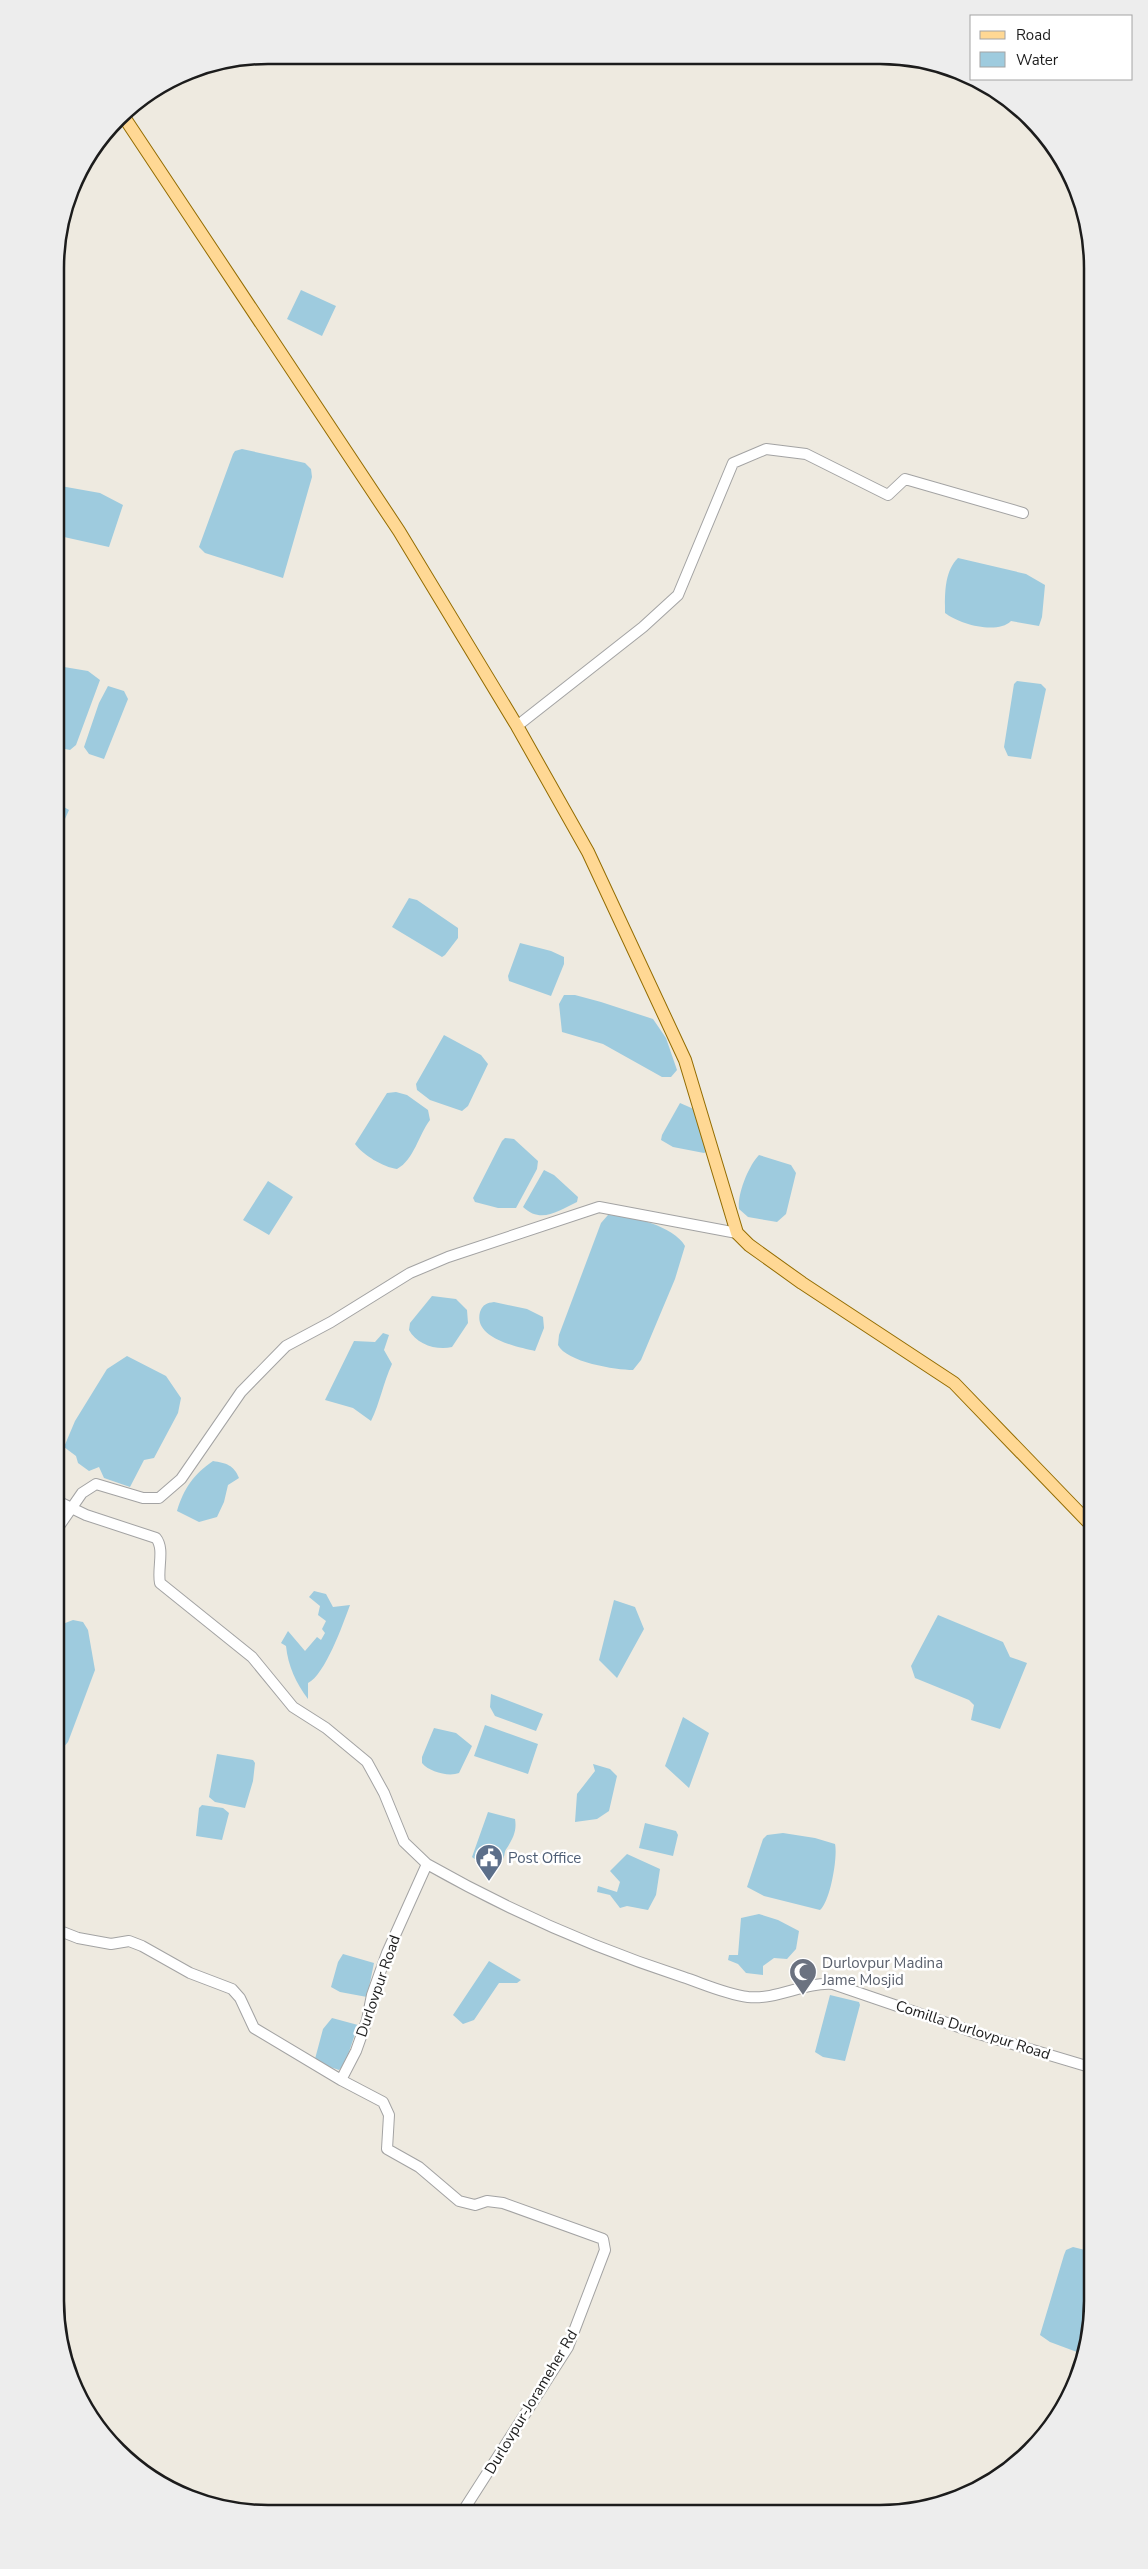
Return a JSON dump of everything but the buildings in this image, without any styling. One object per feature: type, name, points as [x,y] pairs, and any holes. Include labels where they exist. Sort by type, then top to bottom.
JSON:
[{"type":"main road","points":[[127,121],[399,531],[517,726],[588,852],[685,1060],[737,1233],[748,1245],[802,1283],[954,1384],[1084,1517]]},
{"type":"street","points":[[517,726],[643,627],[678,595],[733,462],[766,449],[806,454],[888,495],[905,480],[1023,513]]},
{"type":"street","points":[[64,1518],[82,1493],[96,1484],[143,1498],[159,1498],[181,1479],[240,1392],[286,1346],[331,1322],[410,1273],[466,1250],[599,1207],[737,1233]]},
{"type":"street","points":[[64,1505],[156,1538],[161,1547],[158,1572],[160,1583],[252,1657],[293,1707],[326,1728],[367,1762],[384,1793],[404,1842],[427,1864]]},
{"type":"street","name":"Comilla Durlovpur Road","points":[[427,1864],[524,1915],[661,1970],[736,1995],[762,1998],[786,1994],[810,1985],[833,1984],[979,2034],[1084,2065]]},
{"type":"street","name":"Durlovpur Road","points":[[341,2080],[356,2051],[367,2020],[372,1995],[387,1953],[427,1864]]},
{"type":"street","points":[[64,1933],[78,1938],[111,1944],[129,1941],[142,1946],[190,1973],[232,1989],[240,1998],[254,2028],[341,2080]]},
{"type":"street","name":"Durlovpur-Jorameher Rd","points":[[341,2080],[384,2102],[389,2114],[387,2149],[419,2167],[459,2202],[474,2205],[487,2201],[503,2203],[603,2238],[605,2242],[605,2250],[592,2287],[568,2347],[467,2505]]},
{"type":"water","points":[[301,290],[336,306],[322,336],[287,319]]},
{"type":"water","points":[[242,449],[305,463],[311,469],[312,477],[283,578],[205,553],[199,547],[233,454],[235,451]]},
{"type":"water","points":[[64,487],[100,493],[123,505],[109,547],[64,537]]},
{"type":"water","points":[[958,558],[1026,574],[1045,585],[1042,617],[1039,626],[1011,621],[1005,625],[988,628],[959,621],[945,613],[945,591],[948,577],[953,564]]},
{"type":"water","points":[[64,667],[88,671],[100,680],[76,745],[70,750],[64,749]]},
{"type":"water","points":[[1017,681],[1041,684],[1046,689],[1031,759],[1008,756],[1004,747],[1014,684]]},
{"type":"water","points":[[108,686],[124,691],[128,699],[104,759],[89,754],[84,747],[99,703]]},
{"type":"water","points":[[64,807],[69,810],[64,821]]},
{"type":"water","points":[[409,898],[417,900],[458,928],[458,938],[442,957],[392,927]]},
{"type":"water","points":[[520,943],[551,951],[564,957],[564,964],[551,996],[509,981],[508,976]]},
{"type":"water","points":[[564,995],[575,995],[601,1002],[653,1019],[666,1038],[677,1070],[671,1077],[662,1077],[603,1044],[562,1032],[559,1004]]},
{"type":"water","points":[[444,1035],[481,1055],[488,1064],[468,1106],[462,1111],[430,1100],[417,1090],[416,1084]]},
{"type":"water","points":[[396,1092],[407,1095],[428,1110],[430,1120],[408,1160],[397,1169],[374,1160],[355,1144],[387,1093]]},
{"type":"water","points":[[680,1103],[696,1110],[708,1151],[704,1153],[673,1147],[661,1140]]},
{"type":"water","points":[[505,1138],[514,1139],[538,1161],[537,1169],[516,1208],[498,1208],[475,1202],[473,1198]]},
{"type":"water","points":[[759,1155],[791,1165],[796,1173],[786,1214],[777,1222],[748,1217],[739,1209],[744,1180]]},
{"type":"water","points":[[544,1170],[554,1175],[578,1197],[577,1202],[556,1212],[543,1215],[536,1215],[523,1207]]},
{"type":"water","points":[[268,1181],[293,1197],[269,1235],[243,1220]]},
{"type":"water","points":[[608,1215],[628,1217],[662,1227],[679,1239],[685,1246],[675,1279],[641,1360],[633,1370],[592,1364],[571,1356],[558,1345],[559,1335],[601,1223]]},
{"type":"water","points":[[432,1296],[456,1299],[467,1310],[468,1323],[452,1347],[440,1348],[422,1343],[409,1330],[410,1323]]},
{"type":"water","points":[[494,1302],[527,1309],[543,1317],[544,1328],[535,1351],[498,1340],[483,1328],[480,1321],[482,1307]]},
{"type":"water","points":[[383,1333],[389,1335],[384,1350],[392,1364],[371,1421],[353,1408],[325,1400],[354,1341],[375,1342]]},
{"type":"water","points":[[127,1356],[166,1376],[181,1398],[178,1413],[154,1458],[144,1460],[130,1487],[104,1478],[99,1467],[89,1471],[78,1463],[76,1456],[64,1447],[75,1421],[107,1369]]},
{"type":"water","points":[[213,1461],[229,1465],[235,1470],[239,1478],[228,1485],[224,1502],[217,1517],[199,1522],[177,1511],[190,1482]]},
{"type":"water","points":[[314,1591],[326,1594],[333,1607],[350,1605],[327,1660],[321,1670],[308,1683],[308,1699],[293,1674],[286,1646],[281,1643],[288,1631],[305,1651],[317,1637],[321,1640],[325,1633],[322,1629],[326,1621],[318,1615],[320,1606],[309,1597]]},
{"type":"water","points":[[614,1600],[635,1607],[644,1629],[617,1678],[599,1660]]},
{"type":"water","points":[[938,1615],[1003,1642],[1010,1657],[1027,1663],[1000,1729],[971,1720],[974,1705],[969,1700],[915,1678],[911,1666]]},
{"type":"water","points":[[73,1620],[83,1622],[88,1630],[95,1670],[68,1742],[64,1747],[64,1623]]},
{"type":"water","points":[[491,1694],[543,1714],[536,1731],[495,1716],[490,1707]]},
{"type":"water","points":[[683,1717],[709,1733],[689,1788],[665,1766]]},
{"type":"water","points":[[485,1725],[538,1744],[528,1774],[474,1756]]},
{"type":"water","points":[[434,1728],[456,1733],[472,1746],[459,1773],[439,1773],[429,1769],[422,1763],[422,1757]]},
{"type":"water","points":[[217,1754],[253,1760],[255,1763],[253,1781],[245,1808],[215,1802],[209,1797]]},
{"type":"water","points":[[593,1764],[610,1769],[617,1776],[609,1811],[597,1819],[575,1822],[577,1794],[595,1771]]},
{"type":"water","points":[[202,1805],[223,1808],[229,1813],[222,1840],[196,1836],[199,1808]]},
{"type":"water","points":[[488,1812],[515,1819],[514,1834],[503,1859],[496,1865],[479,1862],[472,1857]]},
{"type":"water","points":[[645,1823],[676,1831],[678,1835],[673,1856],[639,1848]]},
{"type":"water","points":[[783,1833],[815,1838],[835,1844],[835,1859],[830,1889],[820,1910],[764,1896],[747,1887],[763,1839],[767,1835]]},
{"type":"water","points":[[627,1854],[660,1869],[656,1895],[648,1910],[627,1906],[620,1908],[610,1895],[597,1892],[598,1886],[617,1892],[620,1882],[610,1871]]},
{"type":"water","points":[[759,1914],[778,1920],[799,1931],[796,1949],[787,1959],[774,1958],[763,1966],[763,1975],[746,1973],[738,1964],[728,1960],[729,1955],[738,1955],[741,1918]]},
{"type":"water","points":[[343,1954],[374,1963],[367,1997],[340,1992],[331,1987],[338,1962]]},
{"type":"water","points":[[489,1961],[521,1980],[517,1983],[499,1983],[474,2020],[463,2024],[453,2015]]},
{"type":"water","points":[[830,1995],[859,2002],[860,2005],[845,2061],[823,2057],[815,2052]]},
{"type":"water","points":[[332,2018],[358,2025],[345,2064],[339,2070],[318,2063],[315,2059],[323,2029]]},
{"type":"water","points":[[1073,2247],[1084,2250],[1084,2314],[1077,2352],[1050,2342],[1040,2335],[1066,2250]]},
{"type":"place","name":"Post Office","points":[[489,1882]]},
{"type":"place","name":"Durlovpur Madina Jame Mosjid","points":[[803,1996]]}]
